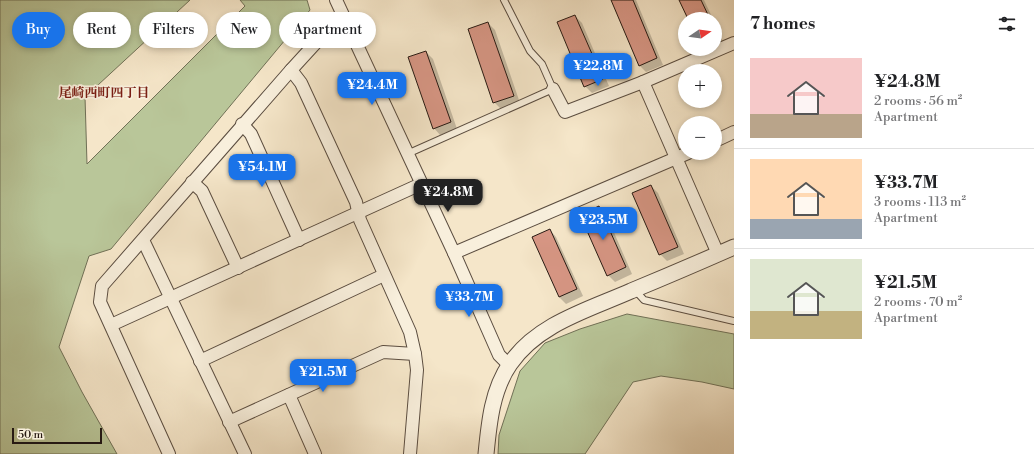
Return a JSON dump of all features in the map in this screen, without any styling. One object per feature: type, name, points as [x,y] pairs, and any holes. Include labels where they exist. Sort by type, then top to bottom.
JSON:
[{"type":"street","points":[[336,0],[341,12]]},
{"type":"street","points":[[553,89],[565,112],[643,82],[734,43]]},
{"type":"street","points":[[169,454],[100,302],[102,286],[242,124],[311,48]]},
{"type":"street","points":[[358,48],[454,253],[499,355],[509,364]]},
{"type":"street","points":[[291,70],[301,82],[356,202],[360,220],[410,332],[417,370],[410,454]]},
{"type":"street","points":[[643,82],[718,254]]},
{"type":"street","points":[[242,124],[251,134],[299,240]]},
{"type":"street","points":[[722,138],[734,132]]},
{"type":"street","points":[[454,253],[676,158]]},
{"type":"street","points":[[192,182],[202,191],[238,268]]},
{"type":"street","points":[[111,325],[421,184]]},
{"type":"street","points":[[143,240],[244,454]]},
{"type":"street","points":[[486,454],[489,420],[498,388],[509,364],[526,344],[555,324],[734,247]]},
{"type":"street","points":[[200,361],[384,275]]},
{"type":"street","points":[[229,422],[383,352],[415,354]]},
{"type":"street","points":[[289,395],[315,454]]},
{"type":"lane","points":[[407,154],[553,89],[542,64],[530,52],[504,0]]},
{"type":"lane","points":[[635,290],[644,300],[734,321]]},
{"type":"green space","points":[[0,0],[190,0],[177,12],[139,12],[139,47],[85,97],[87,164],[203,48],[208,48],[208,43],[216,35],[216,48],[271,48],[271,12],[239,12],[245,6],[240,0],[307,0],[310,10],[308,12],[279,12],[279,47],[111,249],[89,256],[59,347],[82,392],[117,454],[0,454]]},
{"type":"green space","points":[[627,314],[734,334],[734,389],[702,382],[661,376],[633,382],[585,454],[498,454],[499,435],[520,371],[545,343],[580,329]]},
{"type":"building","points":[[611,0],[633,0],[657,58],[639,66]]},
{"type":"building","points":[[679,0],[701,0],[707,12],[685,12]]},
{"type":"building","points":[[575,15],[603,79],[584,87],[557,22]]},
{"type":"building","points":[[488,22],[514,96],[493,103],[468,29]]},
{"type":"building","points":[[426,51],[451,122],[433,129],[408,57]]},
{"type":"building","points":[[651,185],[678,247],[659,255],[632,193]]},
{"type":"building","points":[[599,206],[626,267],[607,276],[580,215]]},
{"type":"building","points":[[550,229],[577,289],[559,297],[532,237]]},
{"type":"district","name":"尾崎西町四丁目","points":[[104,92]]}]
